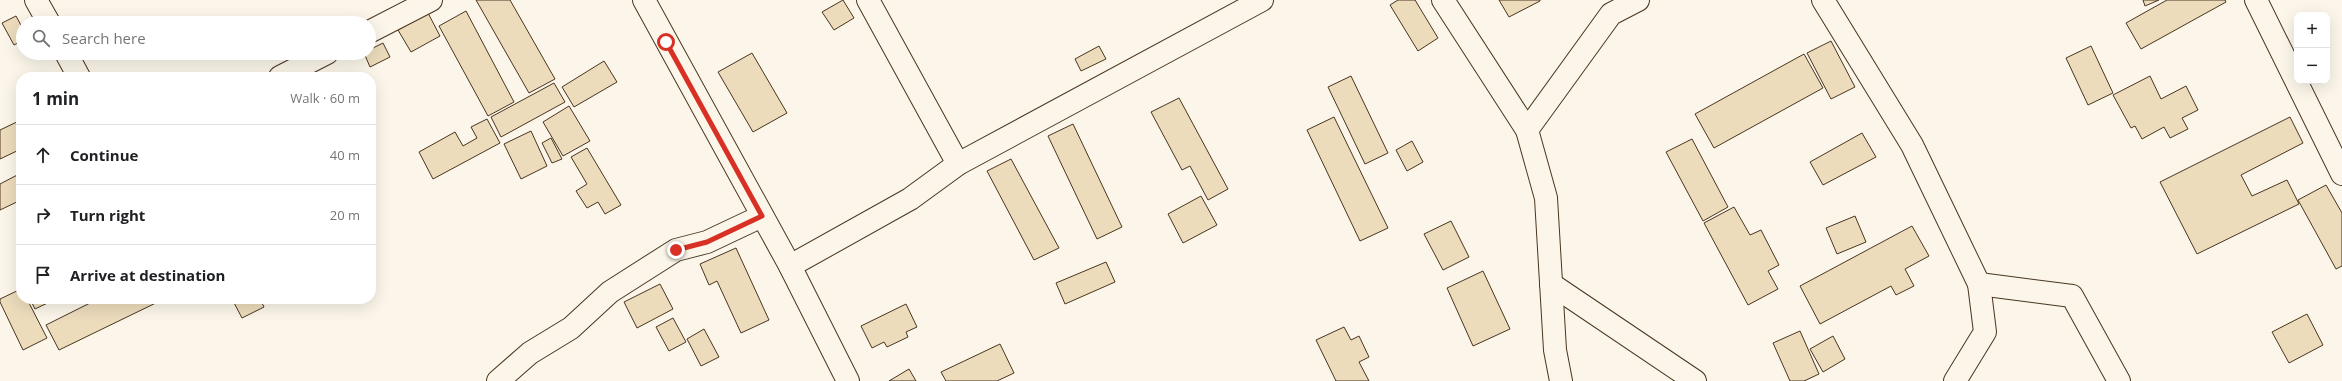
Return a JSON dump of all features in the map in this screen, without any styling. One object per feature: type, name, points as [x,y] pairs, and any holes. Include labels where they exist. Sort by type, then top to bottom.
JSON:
[{"type":"street","points":[[36,0],[45,16]]},
{"type":"street","points":[[376,28],[431,0]]},
{"type":"street","points":[[644,0],[790,266],[848,381]]},
{"type":"street","points":[[868,0],[958,164]]},
{"type":"street","points":[[790,266],[910,199],[958,164],[1262,0]]},
{"type":"street","points":[[1443,0],[1527,130],[1546,198],[1555,350],[1561,381]]},
{"type":"street","points":[[1527,130],[1607,7],[1638,0]]},
{"type":"street","points":[[1823,0],[1912,145],[1979,284],[1985,332],[1955,381]]},
{"type":"street","points":[[2256,0],[2342,174]]},
{"type":"street","points":[[70,60],[76,72]]},
{"type":"street","points":[[290,72],[313,60]]},
{"type":"street","points":[[498,381],[530,353],[571,328],[610,292],[676,250],[707,242],[762,216]]},
{"type":"street","points":[[1551,284],[1695,381]]},
{"type":"street","points":[[1979,284],[2072,296],[2119,381]]},
{"type":"building","points":[[476,0],[510,0],[555,79],[529,93]]},
{"type":"building","points":[[843,0],[854,18],[834,30],[822,12]]},
{"type":"building","points":[[1398,0],[1415,0],[1438,38],[1418,51],[1390,5]]},
{"type":"building","points":[[1499,0],[1540,0],[1540,1],[1509,17]]},
{"type":"building","points":[[2143,0],[2159,0],[2145,6]]},
{"type":"building","points":[[2167,0],[2225,0],[2226,2],[2141,49],[2126,23]]},
{"type":"building","points":[[466,11],[514,102],[488,116],[439,26]]},
{"type":"building","points":[[428,13],[440,36],[411,52],[398,30]]},
{"type":"building","points":[[16,16],[16,44],[14,45],[2,23]]},
{"type":"building","points":[[1831,41],[1855,87],[1831,99],[1807,53]]},
{"type":"building","points":[[383,43],[390,57],[370,67],[367,60],[376,60],[376,46]]},
{"type":"building","points":[[1099,46],[1106,59],[1081,71],[1075,59]]},
{"type":"building","points":[[2091,46],[2113,93],[2088,105],[2066,58]]},
{"type":"building","points":[[752,53],[787,113],[753,132],[718,72]]},
{"type":"building","points":[[1804,54],[1823,88],[1714,148],[1695,114]]},
{"type":"building","points":[[604,61],[617,82],[574,107],[562,87]]},
{"type":"building","points":[[1351,76],[1388,153],[1365,164],[1328,87]]},
{"type":"building","points":[[2150,76],[2161,99],[2186,86],[2198,110],[2182,118],[2188,129],[2170,138],[2164,127],[2142,139],[2135,126],[2131,128],[2113,95]]},
{"type":"building","points":[[554,83],[565,102],[501,137],[491,117]]},
{"type":"building","points":[[1179,98],[1228,189],[1208,200],[1190,166],[1182,170],[1151,112]]},
{"type":"building","points":[[569,106],[590,141],[563,156],[543,122]]},
{"type":"building","points":[[1334,117],[1388,228],[1360,241],[1307,130]]},
{"type":"building","points":[[2290,117],[2303,143],[2241,175],[2252,196],[2287,180],[2299,204],[2197,254],[2160,182]]},
{"type":"building","points":[[487,119],[500,143],[433,179],[419,152],[455,132],[463,146],[477,138],[471,127]]},
{"type":"building","points":[[16,122],[16,151],[0,159],[0,130]]},
{"type":"building","points":[[1073,124],[1122,227],[1097,239],[1048,136]]},
{"type":"building","points":[[531,131],[547,166],[521,179],[504,144]]},
{"type":"building","points":[[1862,133],[1876,157],[1823,185],[1810,162]]},
{"type":"building","points":[[551,138],[562,159],[552,163],[542,143]]},
{"type":"building","points":[[1692,139],[1728,207],[1703,221],[1666,152]]},
{"type":"building","points":[[1412,141],[1423,162],[1407,171],[1396,150]]},
{"type":"building","points":[[587,148],[621,205],[605,214],[598,202],[587,208],[576,191],[587,184],[571,157]]},
{"type":"building","points":[[1011,159],[1059,248],[1034,260],[987,171]]},
{"type":"building","points":[[16,176],[16,202],[0,210],[0,184]]},
{"type":"building","points":[[2326,185],[2342,213],[2342,266],[2336,269],[2298,200]]},
{"type":"building","points":[[1201,196],[1217,225],[1183,243],[1168,214]]},
{"type":"building","points":[[1734,207],[1750,235],[1761,230],[1779,265],[1768,271],[1778,289],[1748,305],[1704,223]]},
{"type":"building","points":[[1855,216],[1866,242],[1837,254],[1826,228]]},
{"type":"building","points":[[1451,221],[1469,257],[1443,270],[1424,234]]},
{"type":"building","points":[[1912,226],[1929,256],[1905,269],[1914,286],[1896,295],[1891,286],[1820,324],[1800,286]]},
{"type":"building","points":[[736,248],[769,320],[741,333],[717,281],[709,285],[700,264]]},
{"type":"building","points":[[1106,262],[1115,282],[1065,304],[1056,283]]},
{"type":"building","points":[[1483,271],[1510,329],[1473,346],[1447,288]]},
{"type":"building","points":[[660,284],[673,309],[637,328],[624,302]]},
{"type":"building","points":[[16,291],[16,304],[30,304],[47,338],[23,350],[0,302],[0,299]]},
{"type":"building","points":[[32,304],[46,304],[35,309]]},
{"type":"building","points":[[88,304],[154,304],[59,350],[46,325]]},
{"type":"building","points":[[235,304],[262,304],[264,307],[242,318]]},
{"type":"building","points":[[906,304],[917,327],[906,332],[908,337],[887,347],[884,342],[872,348],[861,326]]},
{"type":"building","points":[[2307,314],[2323,345],[2289,363],[2272,332]]},
{"type":"building","points":[[673,318],[686,342],[669,351],[656,327]]},
{"type":"building","points":[[1344,327],[1351,340],[1359,336],[1369,357],[1359,362],[1369,381],[1336,381],[1316,340]]},
{"type":"building","points":[[704,329],[719,357],[701,366],[687,339]]},
{"type":"building","points":[[1800,331],[1819,374],[1804,381],[1790,381],[1773,343]]},
{"type":"building","points":[[1833,336],[1845,359],[1823,372],[1810,349]]},
{"type":"building","points":[[1000,344],[1014,373],[997,381],[946,381],[941,372]]},
{"type":"building","points":[[909,369],[916,381],[889,381]]},
{"type":"route","points":[[666,42],[762,216],[707,242],[676,250]]}]
